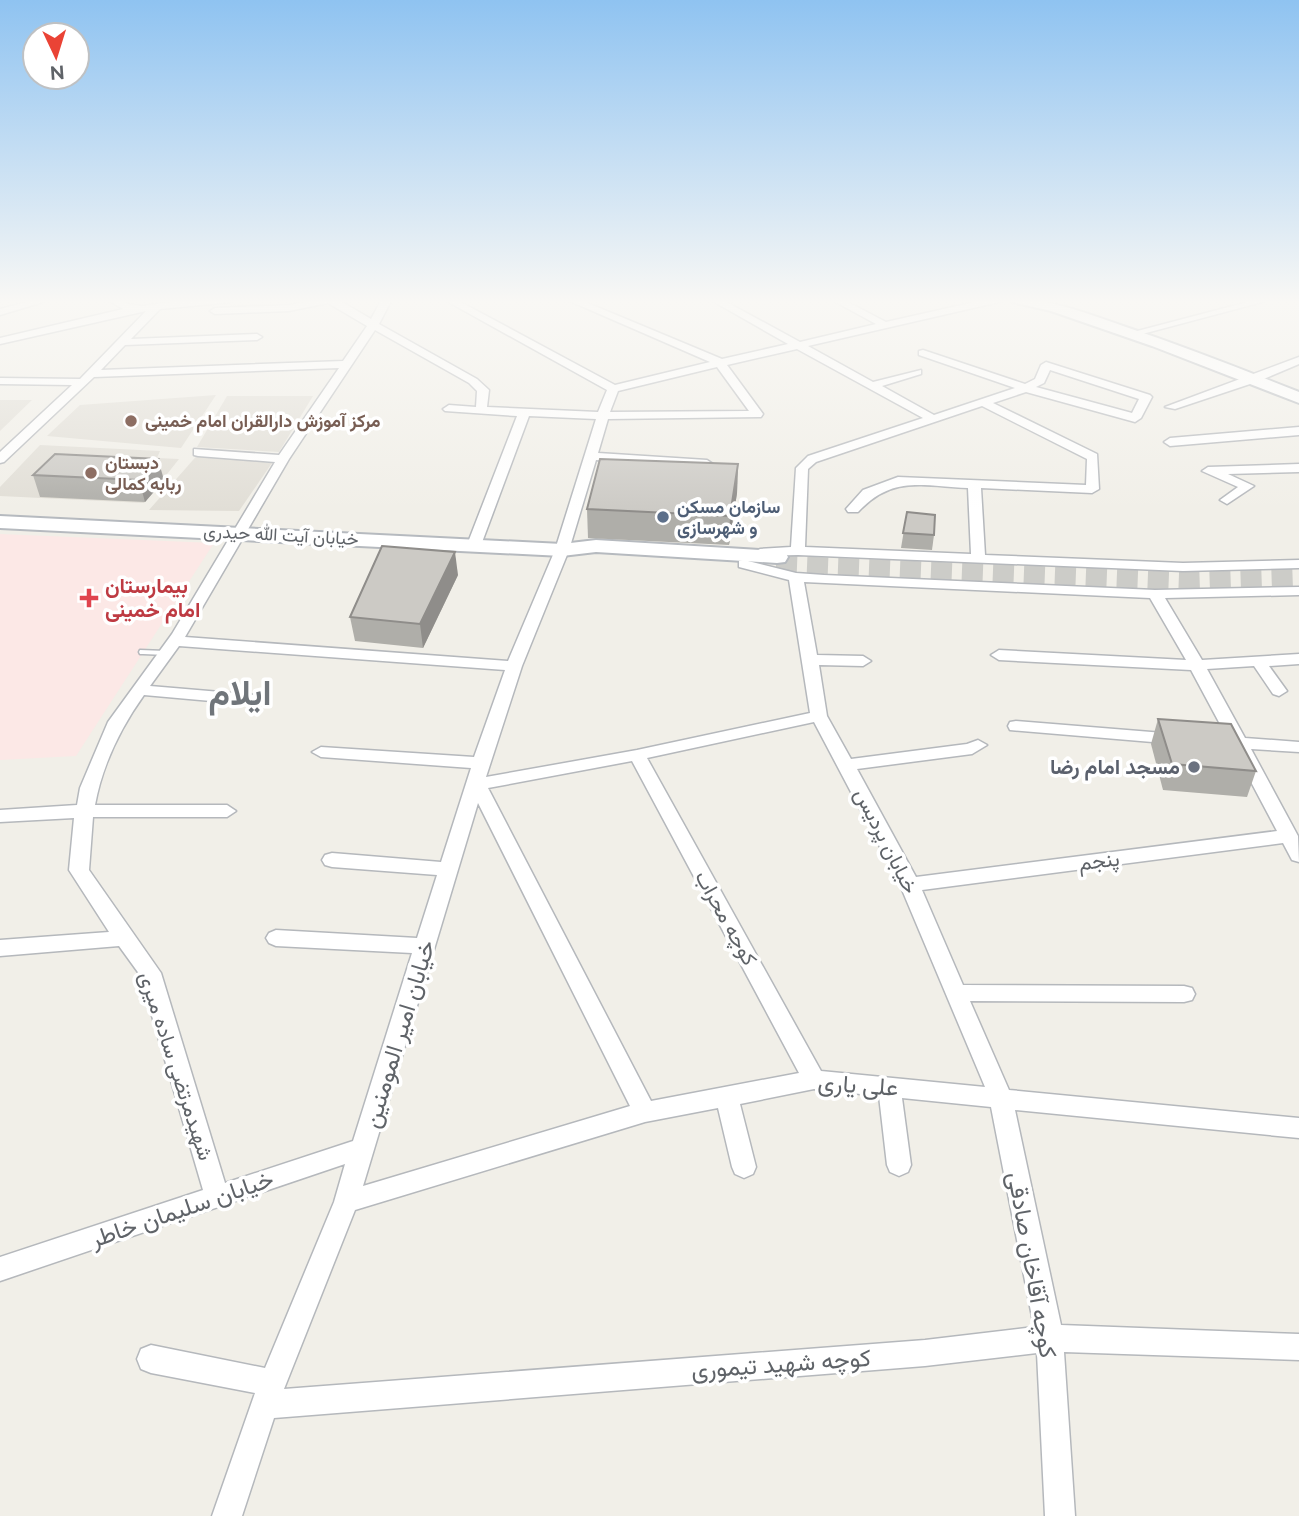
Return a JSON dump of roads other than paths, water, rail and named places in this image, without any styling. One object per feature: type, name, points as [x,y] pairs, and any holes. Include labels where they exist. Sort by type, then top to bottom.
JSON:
[{"type":"main road","points":[[1230,370],[1299,398]]},
{"type":"main road","name":"خیابان آیت الله حیدری","points":[[0,522],[562,550],[594,557],[776,561]]},
{"type":"street","points":[[0,459],[95,370]]},
{"type":"street","points":[[0,381],[240,370]]},
{"type":"street","name":"شهیدمرتضی ساده میری","points":[[217,1197],[150,973],[105,912],[79,870],[85,811],[89,788],[116,722],[170,647],[237,533],[342,370]]},
{"type":"street","points":[[450,370],[473,381],[483,390],[484,404],[481,411]]},
{"type":"street","points":[[578,370],[614,389],[689,370]]},
{"type":"street","points":[[449,409],[603,416],[757,414],[725,370]]},
{"type":"street","points":[[842,370],[935,420]]},
{"type":"street","points":[[972,370],[1026,388],[1135,418],[1146,397],[1061,370]]},
{"type":"street","points":[[798,551],[802,468],[811,459],[1026,388],[1040,381],[1044,370]]},
{"type":"street","points":[[1171,407],[1276,370]]},
{"type":"street","points":[[870,386],[917,372]]},
{"type":"street","name":"خیابان امیر المومنین","points":[[227,1516],[268,1394],[346,1202],[514,666],[562,550],[608,396],[614,389]]},
{"type":"street","points":[[853,509],[868,493],[898,481],[1092,489],[1093,457],[984,403]]},
{"type":"street","points":[[474,545],[524,413]]},
{"type":"street","points":[[1170,442],[1299,431]]},
{"type":"street","points":[[198,452],[283,459]]},
{"type":"street","points":[[592,456],[721,465]]},
{"type":"street","points":[[1227,500],[1248,486],[1208,471],[1299,468]]},
{"type":"street","points":[[974,485],[978,559]]},
{"type":"street","points":[[744,559],[798,551],[1183,567],[1299,564]]},
{"type":"street","points":[[744,559],[796,577],[1155,594],[1299,591]]},
{"type":"street","name":"خیابان پردیس","points":[[796,577],[811,660],[814,699],[819,716],[910,885],[1000,1099]]},
{"type":"street","points":[[1155,594],[1197,665],[1299,855]]},
{"type":"street","points":[[170,647],[514,666]]},
{"type":"street","points":[[999,655],[1197,665],[1299,659]]},
{"type":"street","points":[[811,660],[863,661]]},
{"type":"street","points":[[1258,661],[1279,691]]},
{"type":"street","points":[[140,690],[257,700]]},
{"type":"street","points":[[321,752],[479,774],[637,755],[819,716]]},
{"type":"street","points":[[1016,726],[1299,747]]},
{"type":"street","points":[[847,765],[972,749],[978,745]]},
{"type":"street","name":"کوچه محراب","points":[[637,755],[814,1080]]},
{"type":"street","points":[[479,774],[645,1112]]},
{"type":"street","points":[[0,816],[85,811],[227,811]]},
{"type":"street","name":"پنجم","points":[[910,885],[1289,836]]},
{"type":"street","points":[[332,860],[450,869]]},
{"type":"street","points":[[0,948],[126,938]]},
{"type":"street","points":[[275,938],[426,946]]},
{"type":"street","points":[[957,993],[1184,994]]},
{"type":"street","name":"علی یاری","points":[[346,1202],[645,1112],[814,1080],[1299,1128]]},
{"type":"street","points":[[889,1086],[899,1165]]},
{"type":"street","points":[[727,1098],[744,1167]]},
{"type":"street","name":"کوچه آقاخان صادقی","points":[[1000,1099],[1050,1338],[1060,1516]]},
{"type":"street","name":"خیابان سلیمان خاطر","points":[[0,1269],[363,1148]]},
{"type":"street","name":"کوچه شهید تیموری","points":[[151,1359],[268,1394],[911,1354],[1050,1338],[1299,1347]]},
{"type":"lane","points":[[143,652],[170,647]]},
{"type":"tunnel","points":[[776,566],[1181,582],[1299,578]]},
{"type":"place","name":"مرکز آموزش دارالقران امام خمینی","points":[[131,421]]},
{"type":"place","name":"دبستان ربابه کمالی","points":[[91,473]]},
{"type":"place","name":"سازمان مسکن و شهرسازی","points":[[663,517]]},
{"type":"place","name":"بیمارستان امام خمینی","points":[[89,598]]},
{"type":"place","name":"مسجد امام رضا","points":[[1194,767]]},
{"type":"district","name":"ایلام","points":[[240,693]]}]
